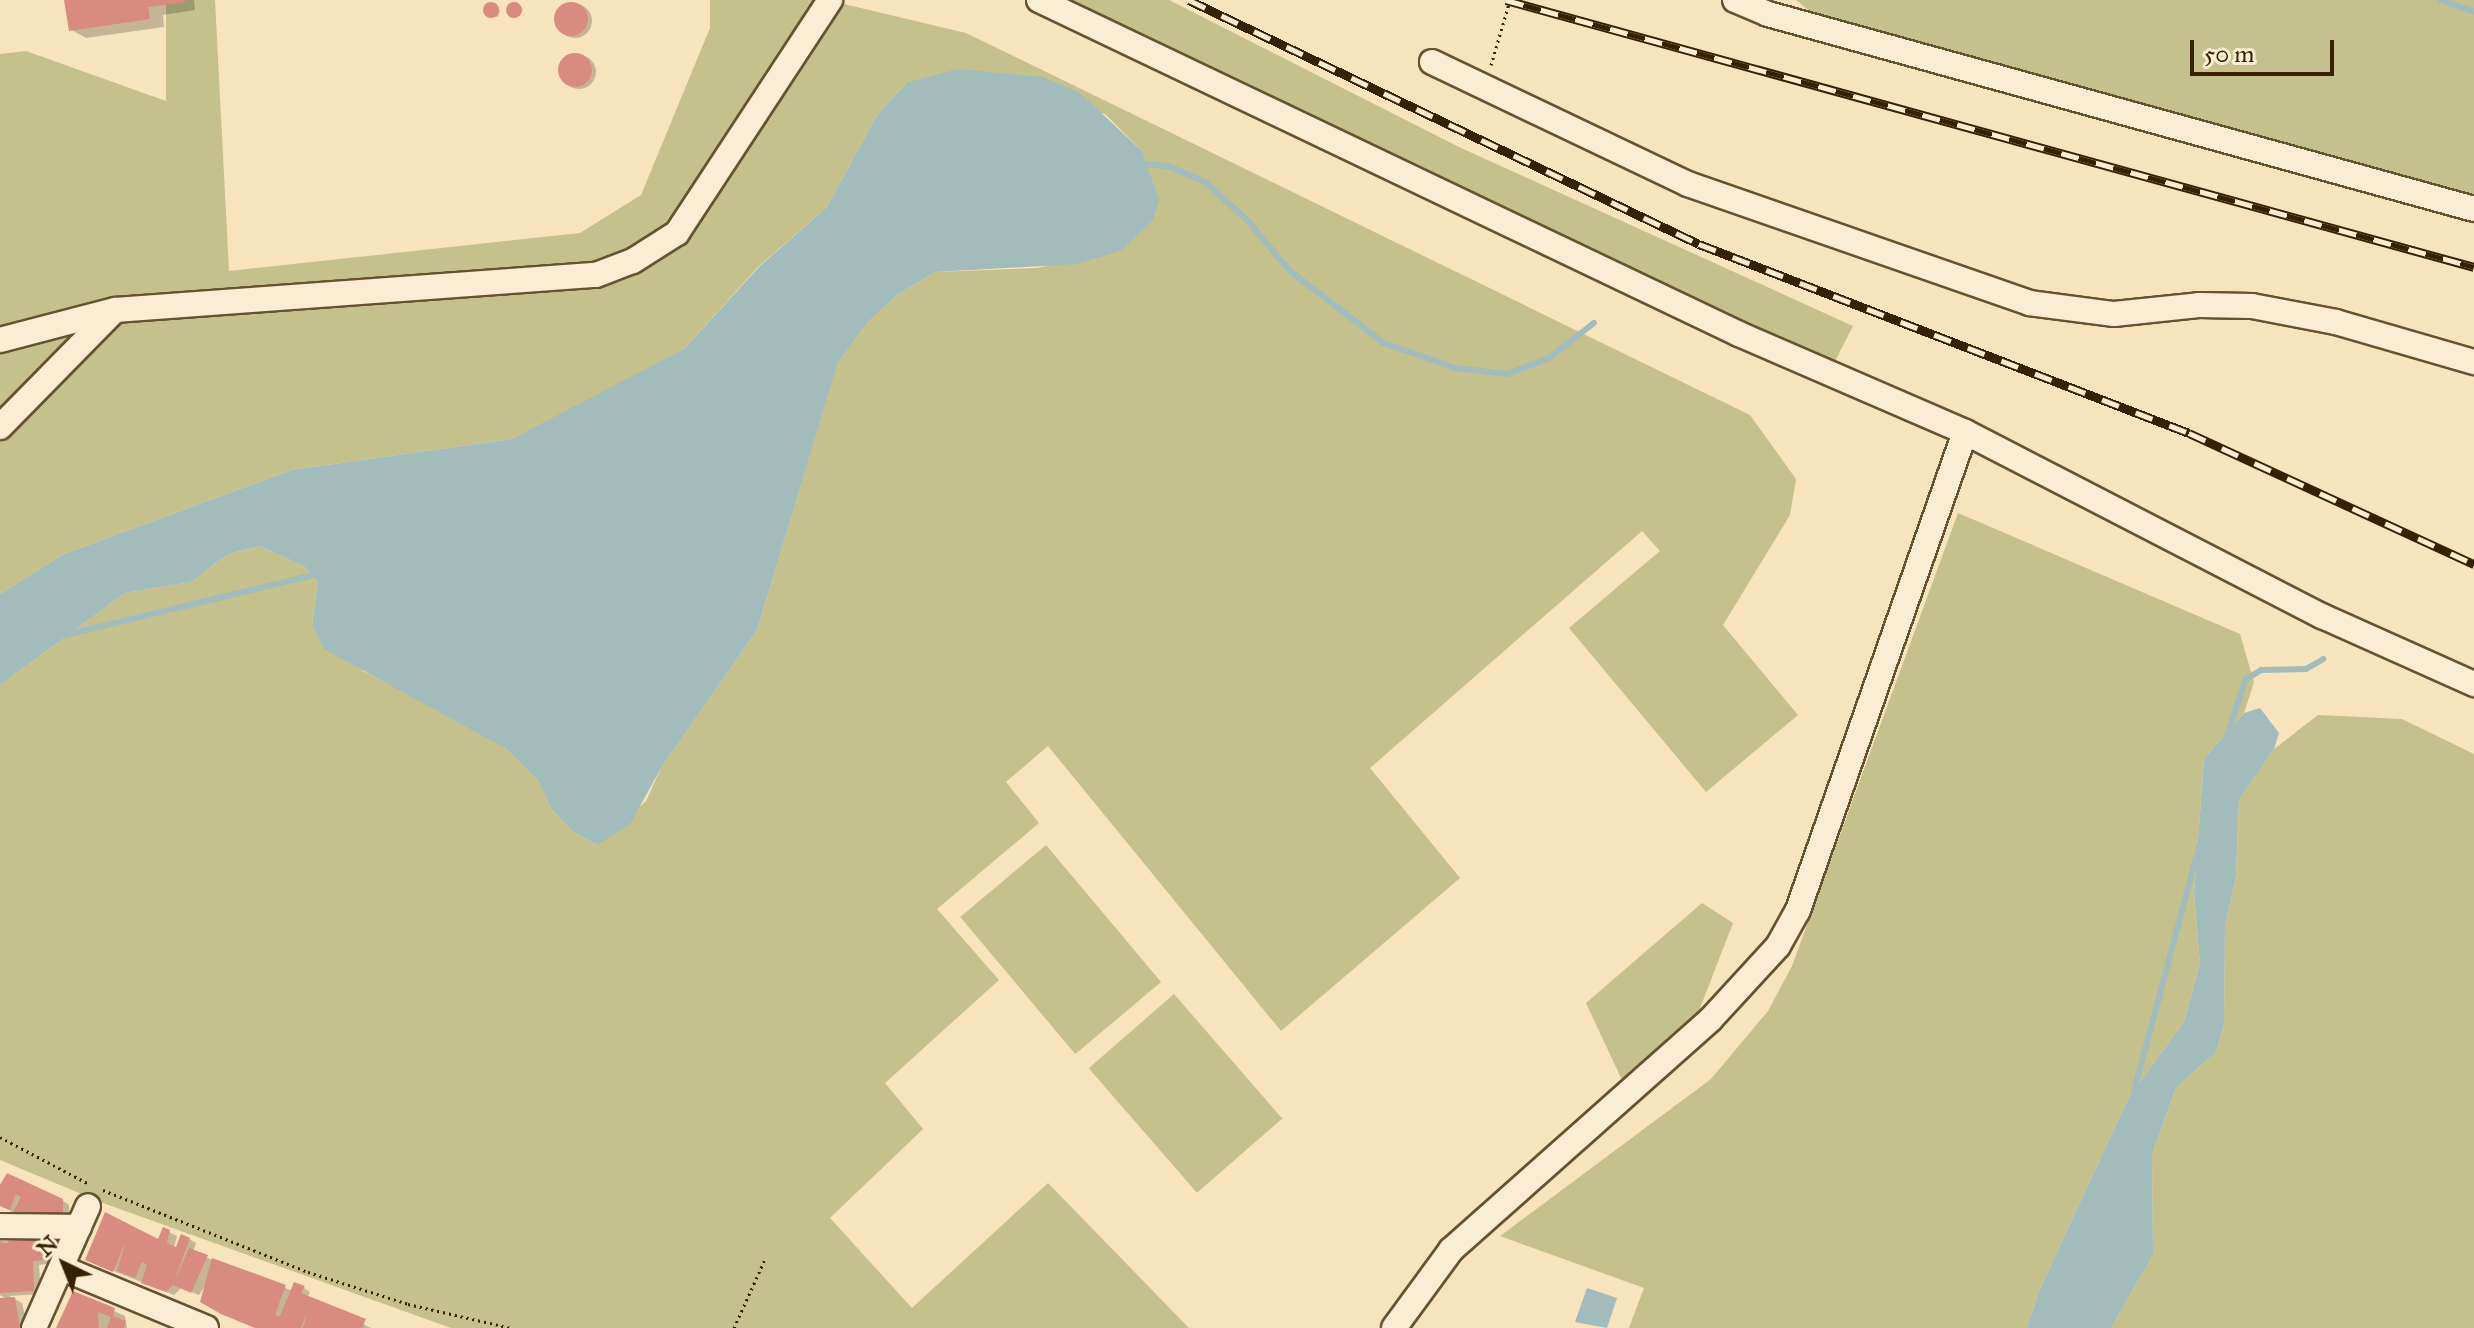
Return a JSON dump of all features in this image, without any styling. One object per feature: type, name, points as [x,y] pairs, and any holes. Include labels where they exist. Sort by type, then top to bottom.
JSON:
[{"type":"street","points":[[0,340],[115,310],[596,275],[633,261],[677,233],[830,0]]},
{"type":"street","points":[[1039,0],[1739,334],[1965,432],[2322,616],[2474,684]]},
{"type":"street","points":[[1735,0],[1768,14],[2474,209]]},
{"type":"street","points":[[1432,62],[1688,184],[2029,303],[2100,314],[2199,305],[2252,306],[2336,322],[2474,362]]},
{"type":"street","points":[[0,427],[115,310]]},
{"type":"street","points":[[1394,1328],[1451,1250],[1710,1020],[1778,946],[1798,910],[1965,432]]},
{"type":"street","points":[[0,1226],[84,1216],[34,1328]]},
{"type":"street","points":[[62,1268],[166,1321],[206,1328]]},
{"type":"path","points":[[1484,87],[1510,0]]},
{"type":"path","points":[[0,1137],[121,1198],[279,1261],[408,1304],[511,1328]]},
{"type":"path","points":[[734,1328],[765,1259]]},
{"type":"shaded area","points":[[166,0],[215,0],[229,271],[580,233],[641,195],[710,28],[710,0],[827,0],[966,33],[1750,415],[1796,479],[1790,515],[1723,625],[1798,715],[1706,792],[1569,628],[1660,551],[1642,531],[1370,768],[1460,878],[1281,1031],[1048,746],[1006,782],[1039,823],[937,909],[999,980],[885,1083],[923,1129],[830,1218],[912,1308],[1048,1183],[1189,1328],[451,1328],[103,1203],[0,1160],[0,685],[125,593],[191,582],[228,554],[260,546],[305,567],[318,582],[312,625],[363,671],[472,726],[505,748],[539,782],[552,810],[572,831],[597,845],[646,801],[661,768],[757,630],[838,361],[867,323],[897,295],[935,272],[1037,268],[1120,251],[1142,151],[1105,114],[906,83],[877,115],[827,207],[758,267],[684,349],[601,397],[512,439],[292,470],[64,554],[0,594],[0,54],[26,51],[166,101]]},
{"type":"shaded area","points":[[1062,0],[1169,0],[1459,147],[1853,326],[1829,373]]},
{"type":"shaded area","points":[[1796,0],[2474,0],[2474,210],[1843,38]]},
{"type":"shaded area","points":[[1958,513],[2240,634],[2254,682],[2244,713],[2204,759],[2194,894],[2200,964],[2184,1022],[2129,1097],[2039,1291],[2027,1328],[1629,1328],[1644,1288],[1500,1236],[1711,1079],[1768,1011],[1792,966]]},
{"type":"shaded area","points":[[2318,715],[2402,719],[2474,754],[2474,1328],[2111,1328],[2153,1255],[2152,1154],[2176,1088],[2216,1052],[2224,1025],[2225,925],[2236,876],[2239,800],[2274,749]]},
{"type":"shaded area","points":[[1046,845],[1161,982],[1075,1054],[960,917]]},
{"type":"shaded area","points":[[1702,903],[1733,923],[1697,1016],[1622,1080],[1586,1003]]},
{"type":"shaded area","points":[[1174,994],[1282,1119],[1197,1193],[1089,1068]]},
{"type":"water","points":[[958,69],[1043,77],[1080,93],[1142,151],[1159,200],[1153,220],[1120,251],[1076,264],[935,272],[897,295],[867,323],[838,362],[757,630],[661,768],[630,824],[597,845],[572,831],[552,810],[539,782],[505,748],[324,649],[312,625],[318,582],[305,567],[260,546],[228,554],[191,582],[125,593],[0,685],[0,594],[64,554],[292,470],[512,439],[684,349],[759,267],[827,207],[877,115],[906,83]]},
{"type":"water","points":[[2260,708],[2279,733],[2274,749],[2239,800],[2236,876],[2225,925],[2224,1025],[2216,1052],[2176,1088],[2152,1154],[2153,1255],[2111,1328],[2027,1328],[2039,1291],[2129,1097],[2184,1022],[2200,964],[2194,894],[2204,759],[2244,713]]},
{"type":"water","points":[[1587,1288],[1617,1298],[1607,1328],[1575,1322]]},
{"type":"building","points":[[64,0],[185,2],[148,7],[150,19],[69,31]]},
{"type":"building","points":[[491,2],[499,10],[491,18],[483,10]]},
{"type":"building","points":[[514,2],[522,10],[514,18],[506,10]]},
{"type":"building","points":[[571,2],[583,7],[588,19],[583,31],[571,36],[559,31],[554,19],[559,7]]},
{"type":"building","points":[[575,53],[587,58],[592,70],[587,82],[575,87],[563,82],[558,70],[563,58]]},
{"type":"building","points":[[7,1173],[63,1199],[63,1214],[12,1214],[21,1197],[16,1194],[10,1210],[0,1206],[0,1185]]},
{"type":"building","points":[[105,1212],[158,1239],[163,1227],[170,1230],[167,1243],[176,1247],[181,1234],[190,1238],[174,1282],[189,1248],[208,1255],[191,1293],[173,1285],[166,1292],[141,1283],[147,1265],[142,1262],[135,1278],[117,1271],[126,1240],[113,1272],[85,1260]]},
{"type":"building","points":[[61,1229],[56,1242],[46,1243],[47,1260],[33,1261],[34,1291],[0,1293],[0,1235],[5,1234],[1,1243],[8,1243],[8,1232]]},
{"type":"building","points":[[212,1258],[286,1285],[275,1315],[280,1316],[294,1282],[305,1286],[301,1293],[366,1319],[362,1328],[303,1328],[307,1313],[301,1328],[255,1328],[200,1302]]},
{"type":"building","points":[[73,1291],[115,1308],[113,1316],[126,1321],[124,1328],[107,1328],[111,1317],[98,1312],[99,1328],[56,1328]]},
{"type":"building","points":[[15,1297],[20,1328],[0,1328],[0,1298]]},
{"type":"waterway","points":[[2440,0],[2474,12]]},
{"type":"waterway","points":[[1140,164],[1168,166],[1204,181],[1247,220],[1290,271],[1384,343],[1455,368],[1507,374],[1549,358],[1594,323]]},
{"type":"waterway","points":[[53,638],[318,574]]},
{"type":"waterway","points":[[2226,739],[2245,680],[2261,670],[2306,669],[2323,659]]},
{"type":"waterway","points":[[2133,1095],[2199,847]]},
{"type":"railway","points":[[1189,0],[1699,244],[2189,433],[2474,564]]},
{"type":"railway","points":[[1506,0],[2474,267]]}]
